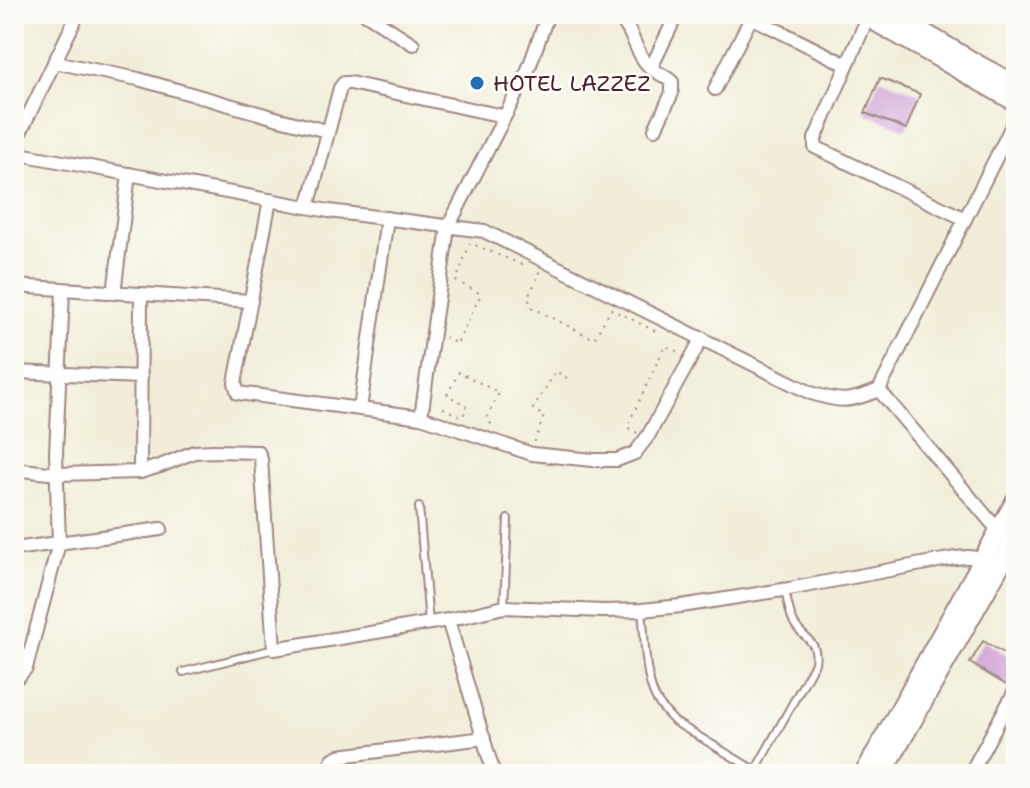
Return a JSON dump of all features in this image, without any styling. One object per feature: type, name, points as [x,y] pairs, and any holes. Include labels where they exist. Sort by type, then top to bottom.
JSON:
[{"type":"main road","points":[[892,14],[1012,78]]},
{"type":"main road","points":[[865,16],[1016,102]]},
{"type":"main road","points":[[864,774],[990,564],[1011,541],[1016,500]]},
{"type":"main road","points":[[886,773],[990,564]]},
{"type":"street","points":[[366,14],[413,44]]},
{"type":"street","points":[[421,417],[448,227],[527,73],[548,14]]},
{"type":"street","points":[[616,14],[626,24],[640,54],[651,68],[672,82],[673,87],[655,129]]},
{"type":"street","points":[[651,68],[677,14]]},
{"type":"street","points":[[14,145],[77,16]]},
{"type":"street","points":[[715,89],[752,16],[847,65]]},
{"type":"street","points":[[865,16],[815,139],[815,147],[965,219]]},
{"type":"street","points":[[54,62],[153,83],[327,131]]},
{"type":"street","points":[[308,207],[340,88],[347,83],[503,116]]},
{"type":"street","points":[[14,153],[308,207],[470,228],[493,235],[811,393],[835,401],[856,399],[879,390],[1016,118]]},
{"type":"street","points":[[114,293],[129,174]]},
{"type":"street","points":[[270,200],[235,383],[238,393],[421,417],[532,454],[617,460],[635,453],[648,436],[702,338]]},
{"type":"street","points":[[360,409],[387,218]]},
{"type":"street","points":[[14,286],[251,301]]},
{"type":"street","points":[[14,677],[26,668],[59,543],[57,474],[63,290]]},
{"type":"street","points":[[140,472],[141,295]]},
{"type":"street","points":[[14,372],[141,377]]},
{"type":"street","points":[[879,390],[1011,541]]},
{"type":"street","points":[[14,469],[57,474],[140,472],[194,452],[258,452],[261,459],[274,649],[448,620],[504,607],[642,610],[785,589],[969,556],[990,564]]},
{"type":"street","points":[[14,549],[161,529]]},
{"type":"street","points":[[448,620],[494,774]]},
{"type":"street","points":[[970,774],[1016,689]]},
{"type":"street","points":[[331,774],[333,759],[339,756],[484,738]]},
{"type":"lane","points":[[419,507],[429,623]]},
{"type":"lane","points":[[504,607],[508,519]]},
{"type":"lane","points":[[642,610],[649,674],[654,696],[664,711],[675,722],[758,772],[815,663],[814,645],[794,624],[785,589]]},
{"type":"lane","points":[[183,672],[274,649]]},
{"type":"path","points":[[434,331],[457,344],[481,294],[456,281],[470,243],[526,267]]},
{"type":"path","points":[[540,273],[528,297],[531,307],[594,339],[611,309],[660,333]]},
{"type":"path","points":[[641,435],[627,427],[665,346],[682,353],[685,345]]},
{"type":"path","points":[[535,441],[544,416],[533,409],[556,371],[572,381]]},
{"type":"path","points":[[443,408],[462,417],[466,411],[466,405],[447,395],[459,372],[499,393],[487,417],[494,431]]},
{"type":"building","points":[[880,78],[920,94],[906,129],[865,113]]},
{"type":"building","points":[[983,641],[1016,660],[1016,680],[1008,686],[970,663]]},
{"type":"place","name":"HOTEL LAZZEZ","points":[[477,83]]}]
